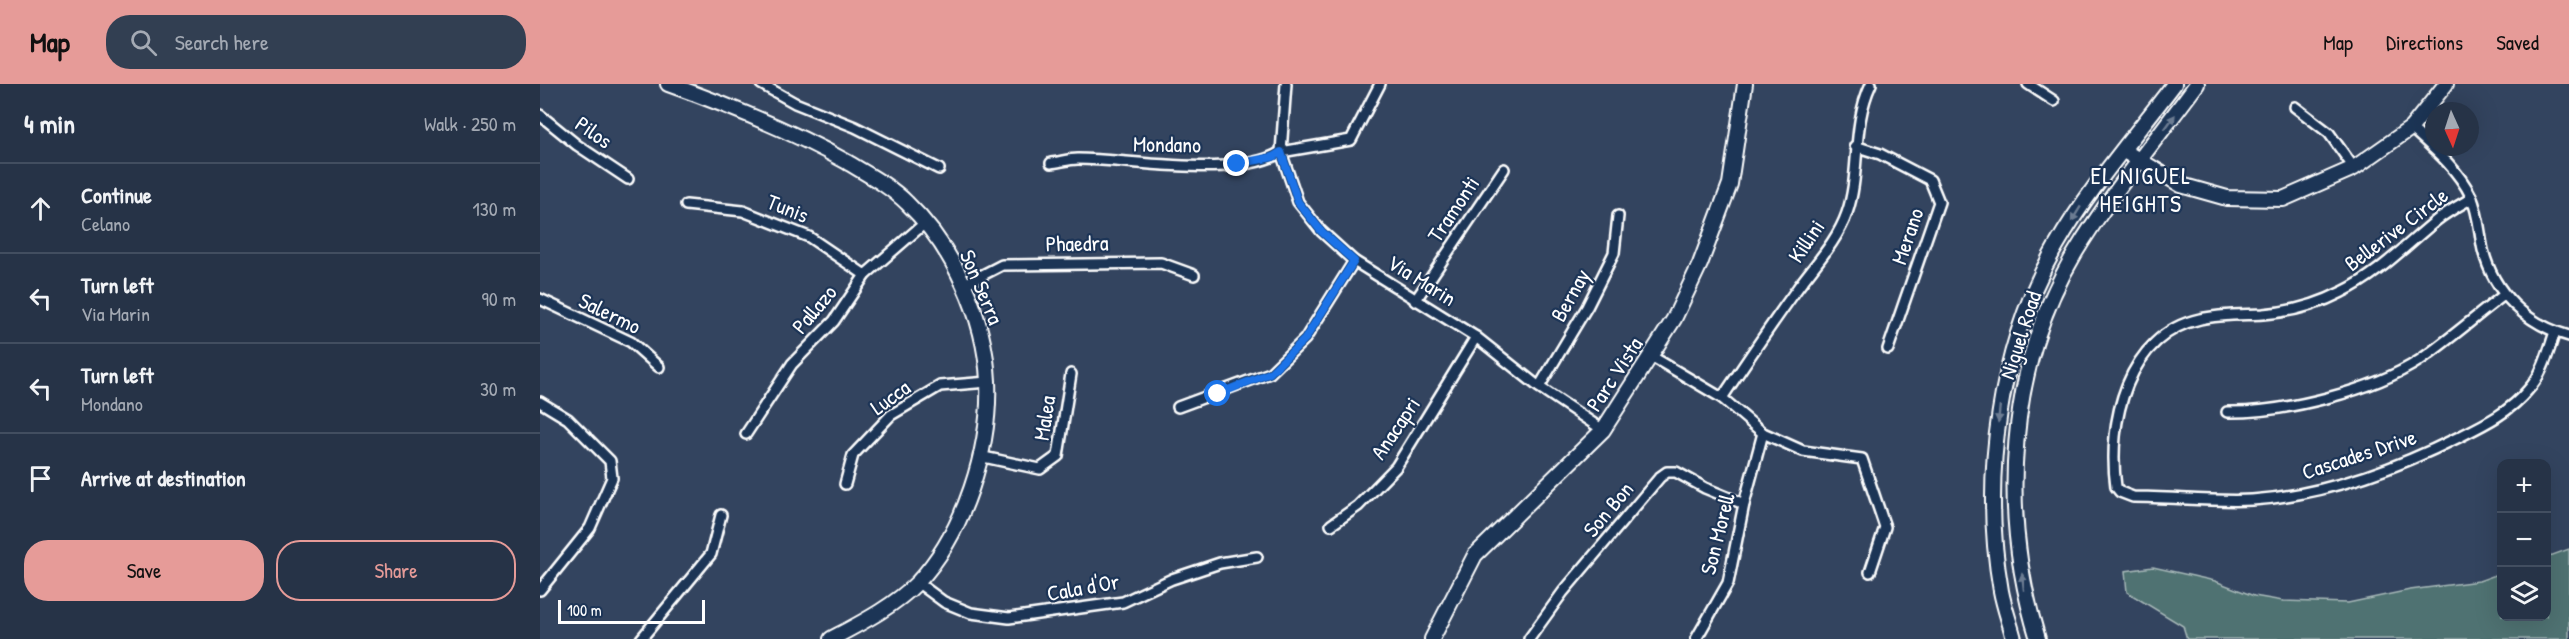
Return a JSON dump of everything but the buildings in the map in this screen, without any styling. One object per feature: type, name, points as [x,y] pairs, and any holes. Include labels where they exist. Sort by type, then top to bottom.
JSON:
[{"type":"street","name":"Son Serra","points":[[668,84],[729,106],[812,143],[869,175],[906,201],[926,222],[963,285],[981,332],[988,382],[979,456],[971,495],[947,543],[917,582],[873,617],[831,639]]},
{"type":"street","points":[[761,84],[784,98],[855,127],[939,169]]},
{"type":"street","name":"Via Marin","points":[[1286,84],[1281,152],[1298,202],[1321,231],[1354,261],[1476,337],[1539,387],[1603,430]]},
{"type":"street","name":"Mondano","points":[[1051,163],[1077,159],[1173,166],[1237,164],[1273,157],[1281,152],[1351,140],[1380,84]]},
{"type":"street","name":"Parc Vista","points":[[1432,639],[1474,555],[1603,430],[1674,319],[1700,264],[1730,184],[1745,84]]},
{"type":"street","name":"Killini","points":[[1722,398],[1830,245],[1847,213],[1854,171],[1855,146],[1864,99],[1871,84]]},
{"type":"street","points":[[2028,84],[2054,101]]},
{"type":"street","name":"Niguel Road","points":[[2014,639],[2001,591],[1994,530],[1996,448],[2001,398],[2030,298],[2056,246],[2088,196],[2174,84]]},
{"type":"street","name":"Niguel Road","points":[[2037,639],[2024,593],[2014,514],[2019,406],[2048,306],[2074,255],[2100,215],[2198,84]]},
{"type":"street","points":[[2124,151],[2142,159],[2181,184],[2227,198],[2283,199],[2354,168],[2411,128],[2446,84]]},
{"type":"street","points":[[2295,107],[2329,134],[2354,168]]},
{"type":"street","name":"Pilos","points":[[540,115],[577,145],[628,179]]},
{"type":"street","points":[[2411,128],[2449,163],[2472,198],[2479,219],[2482,248],[2490,272],[2504,295],[2527,318],[2555,332],[2569,336]]},
{"type":"street","name":"Merano","points":[[1855,146],[1880,154],[1930,180],[1939,202],[1888,349]]},
{"type":"street","name":"Tramonti","points":[[1415,301],[1504,168]]},
{"type":"street","name":"Bellerive Circle","points":[[2120,492],[2116,487],[2115,469],[2120,400],[2130,376],[2146,352],[2169,333],[2197,319],[2229,314],[2266,314],[2307,306],[2342,292],[2372,275],[2439,218],[2472,198]]},
{"type":"street","name":"Tunis","points":[[686,206],[743,211],[754,215],[809,237],[865,275]]},
{"type":"street","name":"Bernay","points":[[1539,387],[1587,307],[1614,253],[1618,216]]},
{"type":"street","name":"Pallazo","points":[[746,434],[792,364],[834,321],[865,275],[926,222]]},
{"type":"street","points":[[1178,407],[1270,373],[1305,339],[1354,261]]},
{"type":"street","name":"Phaedra","points":[[963,285],[1002,265],[1161,262],[1194,275]]},
{"type":"street","points":[[2227,412],[2259,412],[2370,385],[2420,360],[2504,295]]},
{"type":"street","name":"Salermo","points":[[540,299],[631,342],[659,367]]},
{"type":"street","name":"Cascades Drive","points":[[2120,492],[2133,497],[2250,500],[2320,489],[2387,470],[2418,458],[2492,420],[2513,406],[2530,389],[2541,370],[2555,332]]},
{"type":"street","name":"Anacapri","points":[[1331,525],[1358,506],[1396,467],[1476,337]]},
{"type":"street","points":[[1651,356],[1722,398],[1763,434],[1803,451],[1862,459],[1885,526],[1870,572]]},
{"type":"street","name":"Malea","points":[[979,456],[1040,469],[1058,456],[1071,374]]},
{"type":"street","name":"Lucca","points":[[845,484],[853,456],[891,415],[940,387],[988,382]]},
{"type":"street","points":[[540,402],[568,418],[610,461],[613,469],[612,478],[590,528],[540,590]]},
{"type":"street","name":"Son Morell","points":[[1696,639],[1728,583],[1744,504],[1763,434]]},
{"type":"street","name":"Son Bon","points":[[1529,639],[1563,592],[1660,477],[1667,472],[1676,472],[1705,488],[1744,504]]},
{"type":"street","points":[[641,639],[711,554],[721,515]]},
{"type":"street","name":"Cala d'Or","points":[[917,582],[944,602],[971,613],[1009,618],[1123,602],[1172,579],[1220,563],[1257,557]]},
{"type":"green space","points":[[2569,549],[2569,639],[2187,639],[2183,626],[2127,592],[2125,571],[2153,567],[2215,581],[2254,596],[2283,601],[2348,603],[2410,590],[2479,581],[2497,574],[2497,621],[2551,621],[2551,556]]},
{"type":"district","name":"EL NIGUEL HEIGHTS","points":[[2141,189]]},
{"type":"route","points":[[1218,394],[1270,373],[1305,339],[1354,261],[1321,231],[1298,202],[1281,152],[1273,157],[1237,164]]}]
